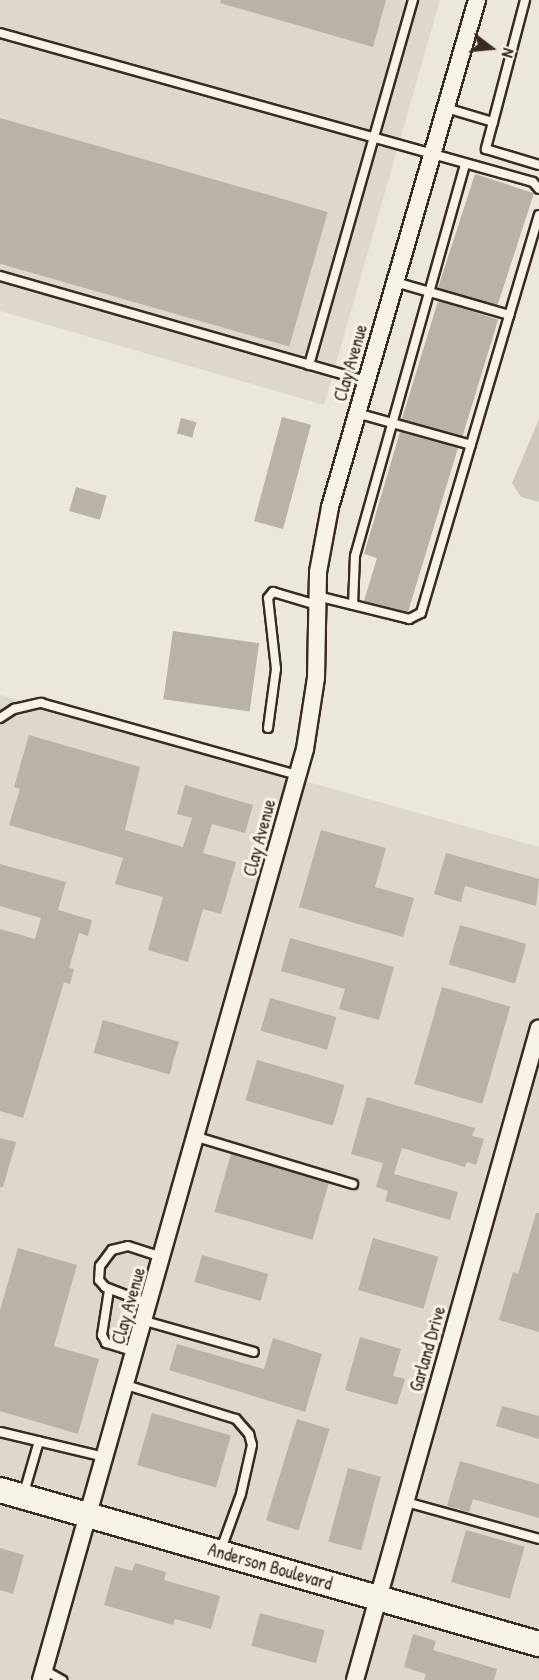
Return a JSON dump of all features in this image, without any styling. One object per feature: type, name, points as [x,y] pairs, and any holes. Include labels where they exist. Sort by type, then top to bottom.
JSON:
[{"type":"street","name":"Clay Avenue","points":[[42,1675],[150,1304],[298,775],[314,695],[317,601],[323,537],[356,412],[477,0]]},
{"type":"street","name":"Garland Drive","points":[[355,1680],[539,1028]]},
{"type":"street","name":"Anderson Boulevard","points":[[0,1490],[539,1644]]},
{"type":"lane","points":[[309,365],[413,0]]},
{"type":"lane","points":[[525,0],[486,149],[539,165]]},
{"type":"lane","points":[[0,33],[432,156],[533,182],[539,189]]},
{"type":"lane","points":[[446,108],[493,122]]},
{"type":"lane","points":[[353,605],[355,556],[465,164]]},
{"type":"lane","points":[[268,728],[276,669],[268,597],[273,592],[317,601],[353,605],[409,619],[421,613],[539,215]]},
{"type":"lane","points":[[0,276],[365,381]]},
{"type":"lane","points":[[395,282],[509,315]]},
{"type":"lane","points":[[356,412],[471,445]]},
{"type":"lane","points":[[0,718],[14,709],[41,703],[298,775]]},
{"type":"lane","points":[[197,1137],[353,1184]]},
{"type":"lane","points":[[150,1304],[110,1290],[99,1280],[100,1266],[112,1250],[128,1246],[163,1257]]},
{"type":"lane","points":[[110,1290],[101,1326],[104,1339],[136,1353]]},
{"type":"lane","points":[[145,1321],[254,1352]]},
{"type":"lane","points":[[126,1385],[236,1419],[249,1434],[252,1445],[241,1494],[220,1553]]},
{"type":"lane","points":[[1,1434],[105,1457]]},
{"type":"lane","points":[[23,1496],[39,1441]]},
{"type":"lane","points":[[406,1502],[539,1539]]},
{"type":"lane","points":[[42,1675],[62,1680]]},
{"type":"shaded area","points":[[0,0],[440,0],[324,405],[0,311]]},
{"type":"shaded area","points":[[539,419],[539,502],[521,497],[512,483]]},
{"type":"shaded area","points":[[0,695],[539,847],[539,1680],[0,1680]]},
{"type":"building","points":[[221,0],[386,0],[373,47],[220,3]]},
{"type":"building","points":[[0,118],[328,212],[289,347],[0,264]]},
{"type":"building","points":[[475,174],[534,193],[497,307],[438,288]]},
{"type":"building","points":[[438,301],[498,319],[462,438],[402,420]]},
{"type":"building","points":[[282,417],[311,425],[283,529],[254,521]]},
{"type":"building","points":[[181,418],[196,422],[192,438],[177,433]]},
{"type":"building","points":[[400,432],[458,448],[408,612],[364,601],[377,558],[364,554]]},
{"type":"building","points":[[76,487],[107,496],[100,520],[69,511]]},
{"type":"building","points":[[173,631],[259,643],[250,711],[163,699]]},
{"type":"building","points":[[29,735],[140,767],[125,830],[183,847],[192,818],[177,814],[185,785],[253,805],[245,833],[212,824],[203,853],[236,862],[221,914],[203,909],[188,962],[148,950],[163,897],[115,884],[123,858],[9,825],[20,789],[14,787]]},
{"type":"building","points":[[321,830],[386,848],[375,887],[414,898],[403,937],[299,907]]},
{"type":"building","points":[[446,853],[539,879],[536,906],[465,886],[461,902],[434,894]]},
{"type":"building","points":[[0,864],[66,882],[58,910],[92,920],[88,936],[79,933],[69,968],[74,969],[70,984],[64,982],[23,1118],[0,1111],[0,929],[35,939],[41,918],[0,906]]},
{"type":"building","points":[[460,925],[526,944],[515,983],[449,964]]},
{"type":"building","points":[[290,938],[394,967],[379,1020],[339,1009],[345,989],[281,971]]},
{"type":"building","points":[[442,987],[510,1007],[482,1104],[414,1084]]},
{"type":"building","points":[[270,998],[336,1017],[327,1050],[261,1031]]},
{"type":"building","points":[[103,1020],[179,1042],[170,1074],[94,1053]]},
{"type":"building","points":[[257,1060],[344,1085],[333,1125],[245,1100]]},
{"type":"building","points":[[367,1097],[475,1128],[472,1136],[484,1139],[476,1165],[467,1162],[465,1167],[402,1148],[394,1174],[458,1192],[450,1220],[385,1201],[388,1191],[376,1187],[383,1163],[351,1154]]},
{"type":"building","points":[[0,1138],[16,1142],[3,1187],[0,1187]]},
{"type":"building","points":[[231,1154],[329,1182],[313,1240],[214,1212]]},
{"type":"building","points":[[536,1213],[539,1213],[539,1332],[499,1320],[513,1272],[518,1274]]},
{"type":"building","points":[[373,1238],[438,1257],[423,1309],[358,1290]]},
{"type":"building","points":[[18,1248],[77,1265],[54,1346],[99,1359],[78,1434],[0,1411],[0,1310]]},
{"type":"building","points":[[202,1255],[268,1274],[261,1301],[194,1282]]},
{"type":"building","points":[[360,1337],[401,1349],[393,1376],[405,1379],[397,1405],[345,1390]]},
{"type":"building","points":[[273,1338],[322,1354],[305,1412],[169,1370],[177,1344],[264,1369]]},
{"type":"building","points":[[502,1406],[539,1416],[539,1439],[496,1426]]},
{"type":"building","points":[[152,1413],[231,1436],[216,1488],[137,1465]]},
{"type":"building","points":[[297,1419],[330,1429],[299,1530],[266,1520]]},
{"type":"building","points":[[460,1461],[539,1484],[539,1518],[473,1499],[469,1512],[447,1506]]},
{"type":"building","points":[[348,1468],[381,1477],[361,1550],[328,1541]]},
{"type":"building","points":[[466,1530],[525,1547],[510,1599],[451,1582]]},
{"type":"building","points":[[0,1548],[24,1555],[13,1594],[0,1590]]},
{"type":"building","points":[[135,1563],[166,1572],[164,1580],[220,1596],[211,1629],[175,1619],[173,1625],[104,1605],[115,1566],[132,1571]]},
{"type":"building","points":[[260,1613],[325,1630],[316,1663],[251,1646]]},
{"type":"building","points":[[413,1634],[436,1641],[433,1650],[497,1669],[494,1680],[424,1680],[426,1674],[404,1667]]}]
